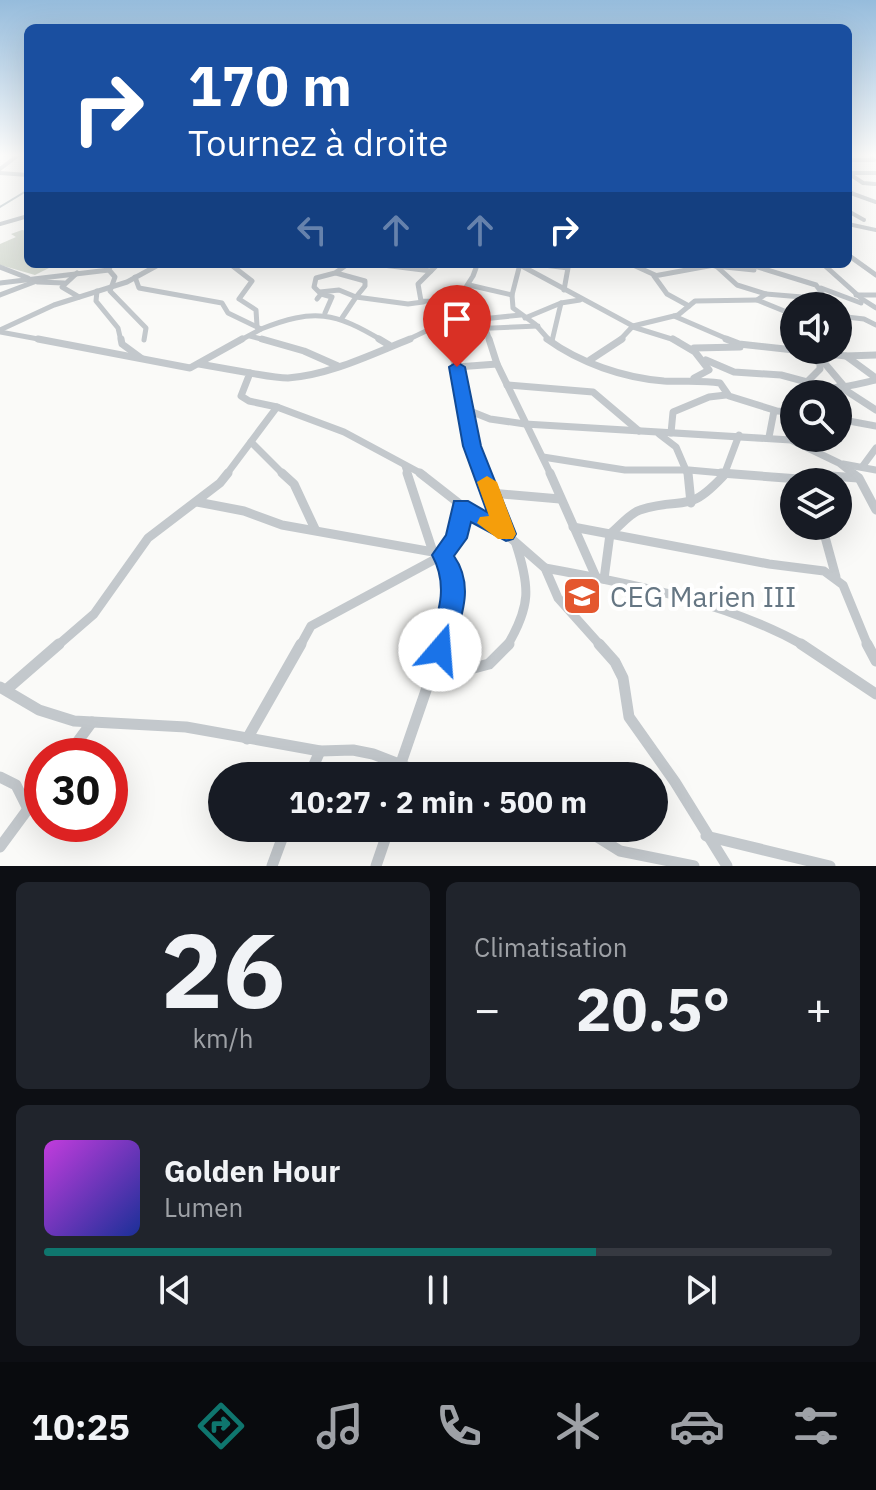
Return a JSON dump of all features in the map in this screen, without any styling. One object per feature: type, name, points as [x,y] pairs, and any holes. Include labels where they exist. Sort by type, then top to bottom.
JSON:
[{"type":"street","points":[[852,213],[864,219],[852,224]]},
{"type":"street","points":[[0,224],[24,217]]},
{"type":"street","points":[[852,225],[876,230]]},
{"type":"street","points":[[852,258],[875,274]]},
{"type":"street","points":[[0,277],[2,268],[28,278]]},
{"type":"street","points":[[14,281],[64,283],[83,268]]},
{"type":"street","points":[[0,283],[104,268]]},
{"type":"street","points":[[110,268],[115,277],[111,286],[113,294],[133,308],[146,328],[144,340]]},
{"type":"street","points":[[0,331],[152,268]]},
{"type":"street","points":[[135,277],[139,288],[222,303],[239,299],[252,281],[235,268]]},
{"type":"street","points":[[325,313],[332,297],[319,295],[314,287],[316,278],[342,268]]},
{"type":"street","points":[[407,268],[431,271]]},
{"type":"street","points":[[423,302],[418,284],[434,268]]},
{"type":"street","points":[[476,268],[444,327],[457,367],[472,446],[506,534]]},
{"type":"street","points":[[519,268],[511,305],[538,326],[552,342],[610,369],[653,380],[693,379],[720,383],[726,395]]},
{"type":"street","points":[[525,268],[633,326],[694,348],[746,346],[780,349]]},
{"type":"street","points":[[564,290],[568,268]]},
{"type":"street","points":[[640,268],[655,275],[681,268]]},
{"type":"street","points":[[717,268],[737,285],[766,294],[802,297],[820,295],[821,288]]},
{"type":"street","points":[[748,268],[821,288],[873,307]]},
{"type":"street","points":[[828,268],[873,307]]},
{"type":"street","points":[[335,273],[365,281],[365,286],[342,318]]},
{"type":"street","points":[[0,295],[56,274]]},
{"type":"street","points":[[655,275],[661,288],[689,306]]},
{"type":"street","points":[[64,283],[64,290],[79,297]]},
{"type":"street","points":[[468,287],[512,295]]},
{"type":"street","points":[[468,287],[475,295],[497,364],[600,578]]},
{"type":"street","points":[[319,295],[339,290],[356,297],[408,304],[457,302]]},
{"type":"street","points":[[97,291],[96,301],[118,328],[122,344],[143,360]]},
{"type":"street","points":[[331,302],[339,301],[346,294]]},
{"type":"street","points":[[757,300],[766,294]]},
{"type":"street","points":[[856,295],[876,295]]},
{"type":"street","points":[[239,299],[256,310],[259,327]]},
{"type":"street","points":[[590,360],[606,351],[633,326],[674,316],[701,299],[757,300],[780,309]]},
{"type":"street","points":[[199,364],[284,378],[338,366],[444,327],[523,316],[561,303],[582,300]]},
{"type":"street","points":[[222,303],[228,313],[259,327]]},
{"type":"street","points":[[552,342],[561,303]]},
{"type":"street","points":[[0,331],[186,368],[199,364],[259,327],[312,312],[342,318],[389,345]]},
{"type":"street","points":[[674,316],[706,333],[746,346]]},
{"type":"street","points":[[852,318],[876,325]]},
{"type":"street","points":[[444,327],[487,330],[538,326]]},
{"type":"street","points":[[249,335],[304,351],[338,366]]},
{"type":"street","points":[[694,348],[722,370],[799,380]]},
{"type":"street","points":[[852,356],[876,355]]},
{"type":"street","points":[[693,379],[709,370],[705,359]]},
{"type":"street","points":[[852,361],[876,379]]},
{"type":"street","points":[[457,367],[497,364]]},
{"type":"street","points":[[808,380],[820,369],[820,364]]},
{"type":"street","points":[[250,373],[241,396],[344,432],[430,478],[461,505],[506,534],[545,568],[558,598],[615,662],[623,678],[629,717],[675,782],[727,866]]},
{"type":"street","points":[[852,384],[876,379]]},
{"type":"street","points":[[507,385],[593,392],[639,431]]},
{"type":"street","points":[[852,394],[876,410]]},
{"type":"street","points":[[671,433],[673,412],[709,397],[726,395],[780,411]]},
{"type":"street","points":[[277,407],[229,473],[197,502],[148,538],[94,614],[3,688],[39,710],[92,722],[186,727],[320,751],[353,750],[373,754],[388,762]]},
{"type":"street","points":[[465,409],[490,419],[525,424],[769,437],[798,443],[839,463],[859,478],[876,510]]},
{"type":"street","points":[[769,437],[774,411]]},
{"type":"street","points":[[852,424],[876,426]]},
{"type":"street","points":[[653,431],[673,442],[689,470],[691,503]]},
{"type":"street","points":[[600,578],[610,534],[638,510],[691,503],[704,496],[726,473],[739,435]]},
{"type":"street","points":[[251,442],[294,484],[315,529]]},
{"type":"street","points":[[862,467],[876,448]]},
{"type":"street","points":[[543,457],[625,470],[689,470],[780,479]]},
{"type":"street","points":[[839,463],[876,470]]},
{"type":"street","points":[[405,466],[438,553],[452,570],[455,596],[407,762]]},
{"type":"street","points":[[852,478],[859,478]]},
{"type":"street","points":[[491,493],[560,499]]},
{"type":"street","points":[[197,502],[244,511],[282,525],[438,553]]},
{"type":"street","points":[[247,739],[311,626],[438,553],[456,538],[461,523],[461,505]]},
{"type":"street","points":[[573,527],[769,564],[824,571],[836,577]]},
{"type":"street","points":[[826,540],[836,577],[876,661]]},
{"type":"street","points":[[429,680],[484,666],[496,660],[505,650],[528,595],[527,578],[515,542]]},
{"type":"street","points":[[545,568],[600,578],[746,616],[772,627],[876,694]]},
{"type":"street","points":[[80,738],[92,722]]},
{"type":"street","points":[[315,762],[320,751]]},
{"type":"street","points":[[0,777],[16,785],[24,801]]},
{"type":"street","points":[[0,847],[24,814]]},
{"type":"street","points":[[706,836],[743,848],[807,858],[830,866]]},
{"type":"street","points":[[272,866],[281,842]]},
{"type":"street","points":[[376,866],[384,842]]},
{"type":"street","points":[[599,842],[612,849],[694,866]]},
{"type":"shaded area","points":[[24,230],[24,268],[49,268],[35,275],[0,265],[0,244],[16,237],[11,234]]},
{"type":"waterway","points":[[0,207],[17,196]]},
{"type":"slow traffic","points":[[487,482],[506,534],[488,523]]},
{"type":"place","name":"CEG Marien III","points":[[582,596]]},
{"type":"route","points":[[440,650],[455,596],[452,570],[443,555],[456,538],[461,523],[461,505],[506,534],[472,446],[457,367]]}]
